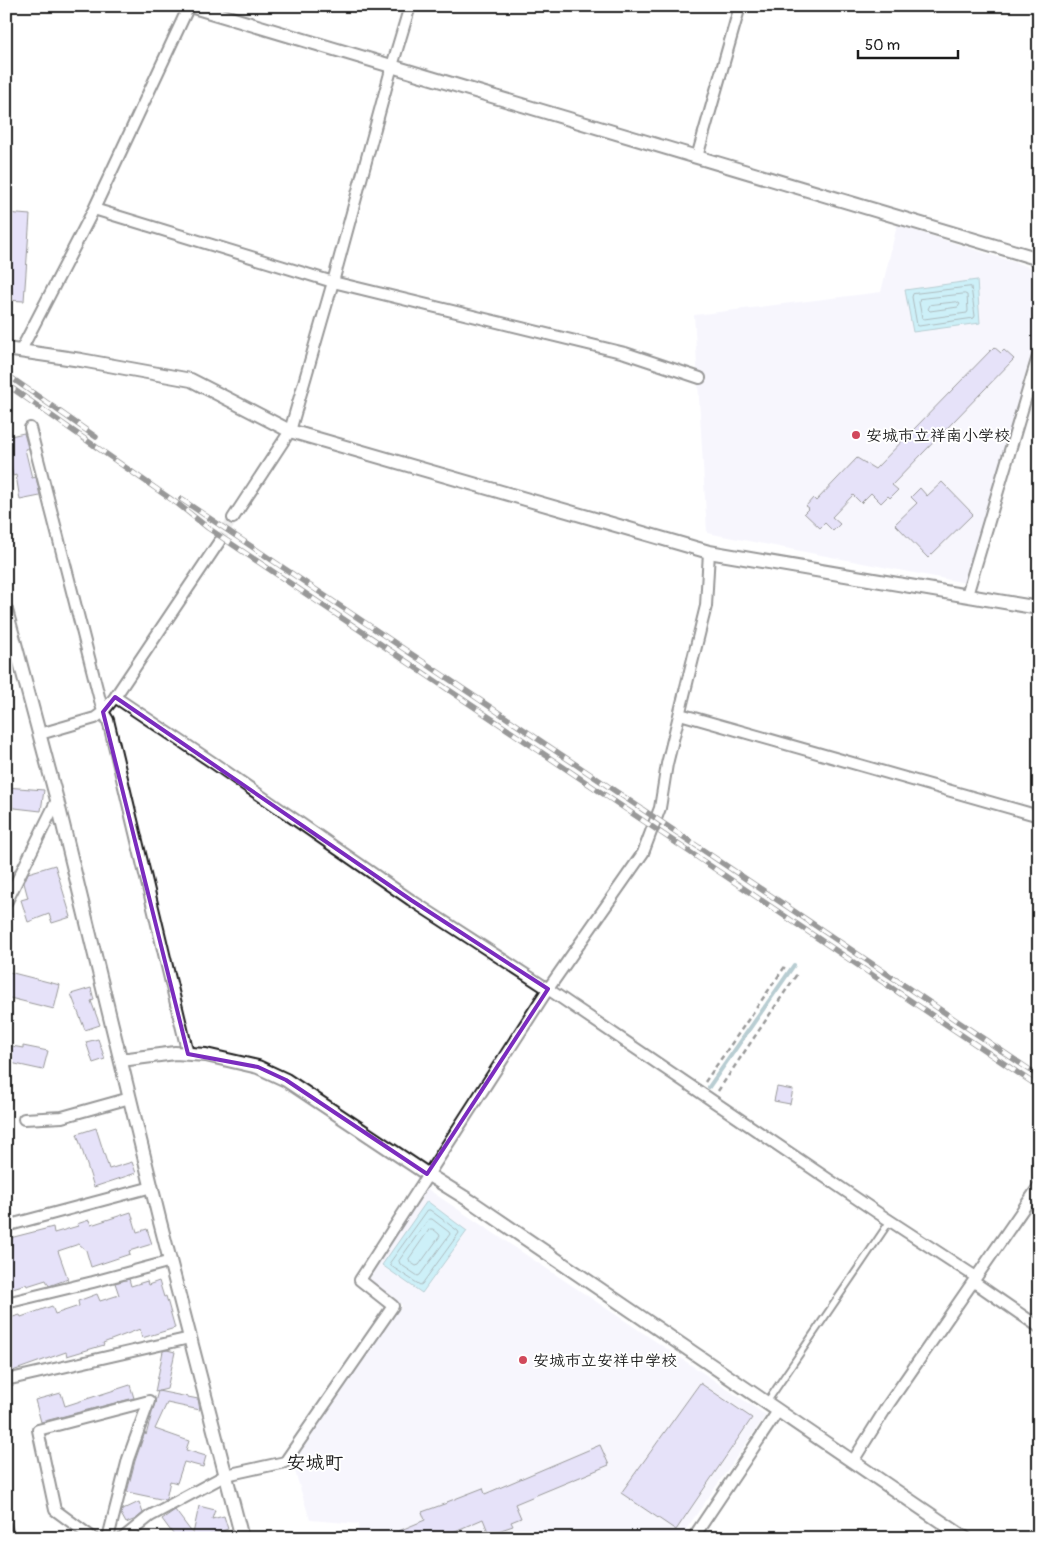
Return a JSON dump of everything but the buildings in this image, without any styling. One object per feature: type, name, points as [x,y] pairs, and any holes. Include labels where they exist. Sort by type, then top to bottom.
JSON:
[{"type":"street","points":[[20,352],[94,209],[190,6],[1039,259]]},
{"type":"street","points":[[233,518],[290,431],[410,6]]},
{"type":"street","points":[[697,157],[740,6]]},
{"type":"street","points":[[94,209],[333,282],[624,353],[700,378]]},
{"type":"street","points":[[6,350],[81,360],[191,380],[290,431],[709,552],[1039,608]]},
{"type":"street","points":[[967,595],[1039,353]]},
{"type":"street","points":[[30,428],[103,712],[108,720],[188,1054]]},
{"type":"street","points":[[40,734],[95,718],[103,712],[219,542]]},
{"type":"street","points":[[123,1538],[150,1516],[226,1475],[285,1462],[393,1306],[360,1280],[548,989],[643,853],[660,808],[666,764],[706,606],[709,552]]},
{"type":"street","points":[[6,610],[57,800],[152,1187],[242,1538]]},
{"type":"street","points":[[115,697],[411,900],[548,989],[890,1221],[975,1279],[1039,1327]]},
{"type":"street","points":[[680,714],[1039,816]]},
{"type":"street","points":[[6,904],[57,800]]},
{"type":"street","points":[[121,1060],[175,1053],[214,1056],[258,1067],[286,1080],[472,1202],[965,1538]]},
{"type":"street","points":[[24,1120],[62,1118],[130,1098]]},
{"type":"street","points":[[853,1461],[888,1406],[1039,1186]]},
{"type":"street","points":[[6,1226],[152,1187]]},
{"type":"street","points":[[6,1303],[171,1260]]},
{"type":"street","points":[[6,1380],[190,1338]]},
{"type":"street","points":[[93,1538],[55,1510],[38,1430],[149,1401],[128,1459],[108,1538]]},
{"type":"street","points":[[692,1538],[778,1411]]},
{"type":"lane","points":[[767,1402],[890,1221]]},
{"type":"path","points":[[698,1092],[786,965]]},
{"type":"path","points":[[712,1101],[797,974]]},
{"type":"highlighted area","points":[[115,697],[411,900],[548,989],[427,1174],[286,1080],[258,1067],[188,1054],[103,712]]},
{"type":"shaded area","name":"安城市立祥南小学校","points":[[897,225],[1039,270],[1039,337],[966,583],[707,533],[694,315],[881,292]]},
{"type":"shaded area","name":"安城市立安祥中学校","points":[[426,1188],[766,1415],[680,1538],[356,1538],[359,1524],[310,1520],[291,1459],[402,1305],[368,1280]]},
{"type":"water","points":[[977,280],[980,323],[913,332],[905,290]]},
{"type":"water","points":[[427,1201],[467,1231],[422,1293],[382,1265]]},
{"type":"waterway","points":[[709,1087],[794,965]]},
{"type":"tunnel","points":[[219,542],[233,518]]},
{"type":"railway","points":[[6,374],[96,437]]},
{"type":"railway","points":[[6,384],[178,504],[208,528],[1039,1087]]},
{"type":"railway","points":[[181,499],[1039,1076]]},
{"type":"railway","points":[[6,1511],[13,1538]]},
{"type":"place","name":"安城市立祥南小学校","points":[[856,435]]},
{"type":"place","name":"安城市立安祥中学校","points":[[523,1360]]},
{"type":"district","name":"安城町","points":[[315,1462]]}]
